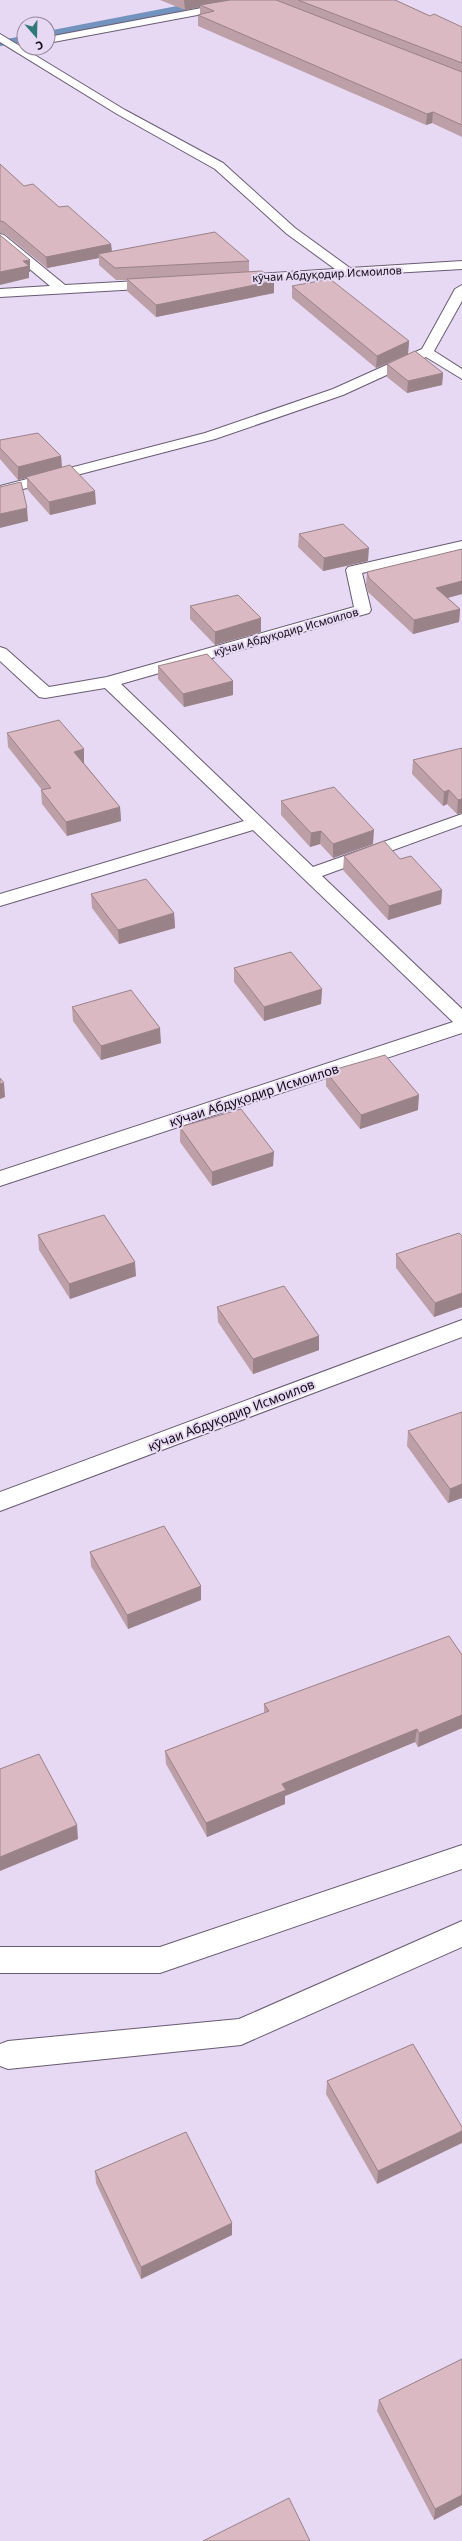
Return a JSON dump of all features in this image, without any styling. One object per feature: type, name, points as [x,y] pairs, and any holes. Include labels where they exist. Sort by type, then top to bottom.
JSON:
[{"type":"street","points":[[56,38],[260,0]]},
{"type":"street","points":[[10,43],[121,112],[219,166],[292,231],[348,273]]},
{"type":"street","points":[[0,238],[61,289]]},
{"type":"street","name":"кӯчаи Абдуқодир Исмоилов","points":[[228,280],[462,265]]},
{"type":"street","points":[[0,293],[172,283]]},
{"type":"street","points":[[0,491],[210,436],[338,392],[427,352],[462,289]]},
{"type":"street","points":[[427,352],[462,375]]},
{"type":"street","name":"кӯчаи Абдуқодир Исмоилов","points":[[0,652],[45,693],[109,682],[363,610],[354,570],[462,546]]},
{"type":"street","points":[[109,682],[462,1020]]},
{"type":"street","points":[[310,874],[462,819]]},
{"type":"street","points":[[0,900],[257,823]]},
{"type":"street","name":"кӯчаи Абдуқодир Исмоилов","points":[[0,1179],[462,1026]]},
{"type":"street","name":"кӯчаи Абдуқодир Исмоилов","points":[[0,1502],[462,1328]]},
{"type":"street","points":[[0,1960],[160,1960],[462,1857]]},
{"type":"street","points":[[8,2055],[241,2032],[462,1934]]},
{"type":"building","points":[[230,0],[276,0],[462,72],[462,125],[433,112],[427,114],[198,15],[214,11],[200,5]]},
{"type":"building","points":[[298,0],[395,0],[430,16],[434,14],[462,27],[462,63]]},
{"type":"building","points":[[0,164],[24,186],[33,184],[59,207],[68,206],[111,244],[46,257],[4,222],[0,221]]},
{"type":"building","points":[[215,232],[249,261],[115,268],[98,254]]},
{"type":"building","points":[[0,235],[30,260],[23,261],[29,266],[0,272]]},
{"type":"building","points":[[262,271],[274,281],[156,305],[127,279]]},
{"type":"building","points":[[330,279],[409,341],[377,356],[292,286]]},
{"type":"building","points":[[415,351],[443,373],[408,381],[387,364]]},
{"type":"building","points":[[38,433],[61,456],[18,467],[0,448],[0,440]]},
{"type":"building","points":[[70,465],[95,491],[49,502],[26,477]]},
{"type":"building","points":[[21,482],[27,508],[0,514],[0,487]]},
{"type":"building","points":[[343,524],[369,548],[324,558],[299,534]]},
{"type":"building","points":[[462,549],[462,581],[436,588],[460,609],[414,620],[369,578],[367,572]]},
{"type":"building","points":[[238,595],[261,618],[215,632],[190,606]]},
{"type":"building","points":[[207,654],[233,681],[183,694],[158,666]]},
{"type":"building","points":[[59,720],[84,749],[74,752],[120,807],[66,822],[41,790],[51,788],[7,733]]},
{"type":"building","points":[[462,748],[462,799],[458,800],[449,790],[444,792],[413,760]]},
{"type":"building","points":[[334,787],[374,830],[333,844],[321,831],[311,833],[281,801]]},
{"type":"building","points":[[384,841],[400,859],[411,856],[442,890],[389,906],[344,856]]},
{"type":"building","points":[[146,879],[174,913],[118,930],[91,894]]},
{"type":"building","points":[[291,952],[322,989],[264,1007],[234,968]]},
{"type":"building","points":[[131,990],[160,1028],[101,1046],[72,1007]]},
{"type":"building","points":[[385,1055],[419,1095],[361,1115],[326,1072]]},
{"type":"building","points":[[0,1078],[4,1083],[0,1084]]},
{"type":"building","points":[[241,1109],[274,1152],[212,1172],[180,1127]]},
{"type":"building","points":[[104,1215],[135,1262],[69,1284],[38,1235]]},
{"type":"building","points":[[459,1233],[462,1236],[462,1293],[435,1303],[396,1254]]},
{"type":"building","points":[[284,1286],[319,1336],[253,1359],[217,1307]]},
{"type":"building","points":[[462,1412],[462,1484],[450,1489],[408,1431]]},
{"type":"building","points":[[164,1526],[201,1586],[127,1615],[90,1552]]},
{"type":"building","points":[[449,1636],[462,1655],[462,1715],[419,1733],[417,1729],[282,1784],[286,1790],[206,1823],[165,1751],[269,1711],[264,1704]]},
{"type":"building","points":[[39,1754],[77,1825],[0,1857],[0,1769]]},
{"type":"building","points":[[413,2044],[462,2127],[462,2131],[378,2171],[327,2081]]},
{"type":"building","points":[[186,2132],[232,2223],[141,2267],[95,2171]]},
{"type":"building","points":[[462,2359],[462,2495],[435,2509],[379,2400]]},
{"type":"building","points":[[289,2498],[310,2541],[203,2541]]},
{"type":"waterway","points":[[56,32],[224,0]]},
{"type":"waterway","points":[[0,43],[16,40]]}]
